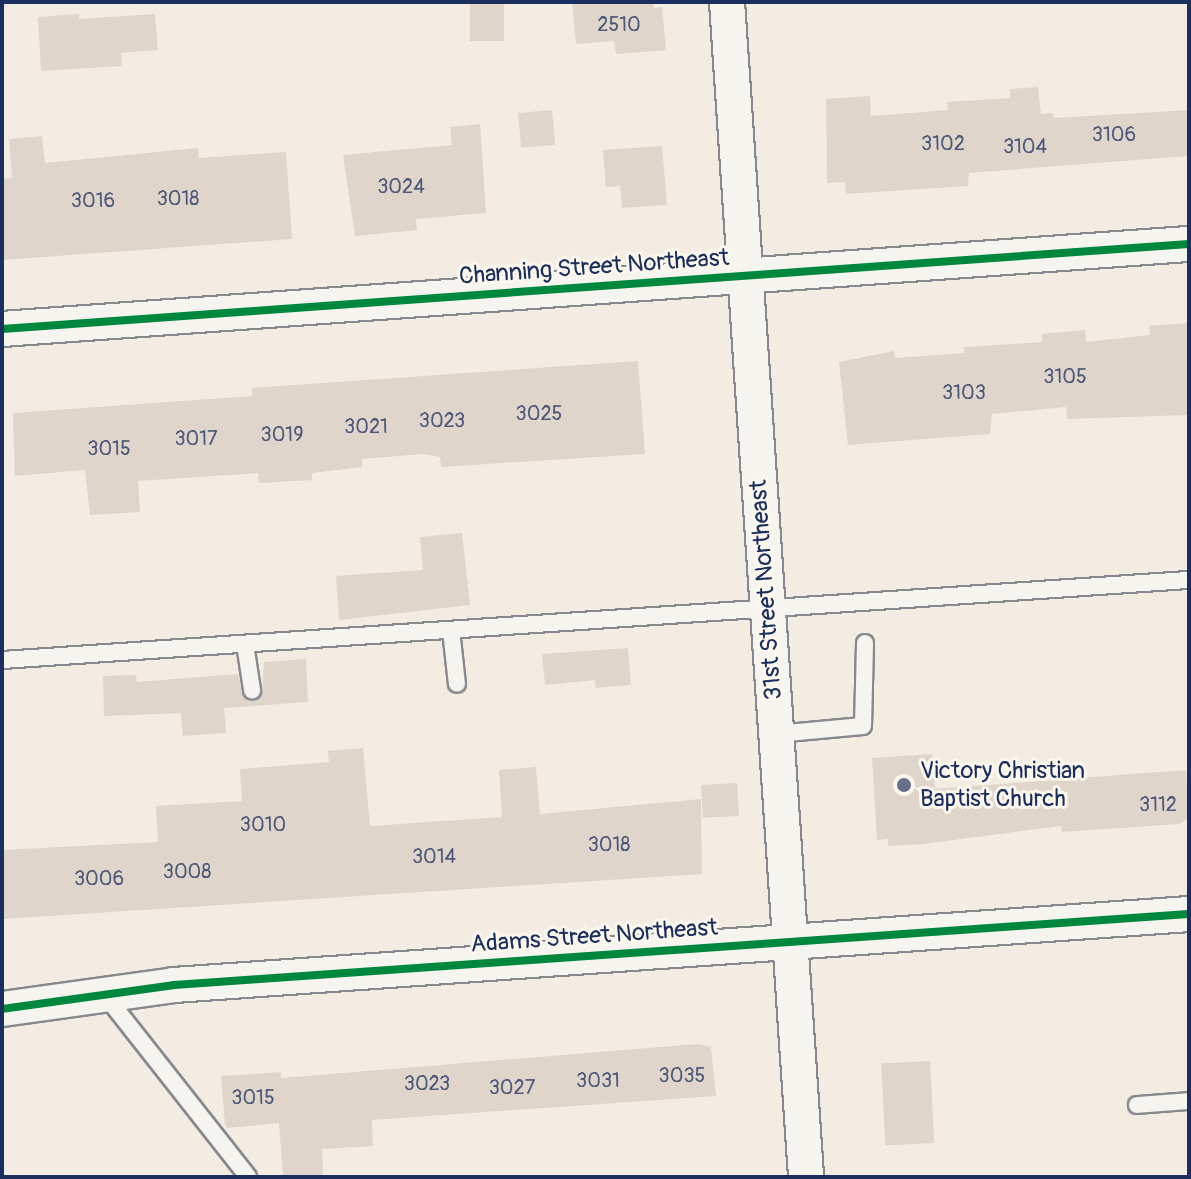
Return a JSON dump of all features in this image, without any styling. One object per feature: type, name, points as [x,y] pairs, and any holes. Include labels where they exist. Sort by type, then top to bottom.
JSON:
[{"type":"street","name":"31st Street Northeast","points":[[727,2],[806,1177]]},
{"type":"street","name":"Channing Street Northeast","points":[[2,329],[1189,244]]},
{"type":"street","name":"Adams Street Northeast","points":[[2,1009],[104,993],[1189,914]]},
{"type":"lane","points":[[2,660],[1189,580]]},
{"type":"lane","points":[[451,630],[457,684]]},
{"type":"lane","points":[[776,734],[863,726],[865,643]]},
{"type":"lane","points":[[245,644],[252,690]]},
{"type":"lane","points":[[104,993],[248,1177]]},
{"type":"lane","points":[[1137,1105],[1189,1101]]},
{"type":"building","points":[[470,2],[504,2],[504,41],[470,41]]},
{"type":"building","points":[[572,2],[653,2],[654,8],[662,7],[666,50],[616,54],[614,41],[576,44]]},
{"type":"building","points":[[79,14],[79,19],[155,14],[158,50],[121,53],[122,66],[41,71],[38,17]]},
{"type":"building","points":[[1038,87],[1041,114],[1053,113],[1054,118],[1189,110],[1189,156],[969,173],[968,186],[846,194],[845,182],[827,183],[826,99],[870,96],[871,116],[948,110],[947,102],[1010,98],[1010,89]]},
{"type":"building","points":[[552,110],[555,145],[521,148],[518,113]]},
{"type":"building","points":[[480,124],[486,213],[416,219],[417,230],[355,236],[343,155],[452,145],[450,127]]},
{"type":"building","points":[[42,136],[45,163],[198,148],[199,158],[286,152],[292,239],[2,260],[2,179],[12,178],[9,139]]},
{"type":"building","points":[[662,146],[667,205],[622,208],[620,186],[606,187],[603,150]]},
{"type":"building","points":[[1189,323],[1189,415],[1067,419],[1066,407],[992,414],[990,434],[848,445],[839,362],[894,351],[895,358],[964,353],[964,347],[1042,342],[1042,334],[1085,330],[1086,342],[1150,335],[1149,326]]},
{"type":"building","points":[[638,361],[645,454],[441,467],[440,457],[423,454],[362,459],[362,467],[312,473],[312,480],[259,483],[258,473],[138,481],[140,512],[90,515],[85,470],[15,476],[13,413],[252,396],[252,388]]},
{"type":"building","points":[[462,533],[470,605],[339,620],[336,576],[423,570],[420,537]]},
{"type":"building","points":[[628,648],[631,685],[596,688],[595,680],[545,685],[542,654]]},
{"type":"building","points":[[306,659],[308,702],[224,708],[226,733],[183,736],[181,713],[104,716],[103,676],[136,675],[137,682],[238,674],[243,696],[253,701],[262,693],[264,662]]},
{"type":"building","points":[[363,748],[370,826],[502,817],[499,770],[536,767],[540,814],[701,799],[702,874],[2,919],[2,850],[158,842],[156,806],[242,801],[240,769],[329,762],[328,751]]},
{"type":"building","points":[[932,754],[935,789],[1186,770],[1189,818],[1180,824],[1062,832],[1061,826],[923,844],[888,846],[888,839],[877,840],[872,758]]},
{"type":"building","points":[[737,783],[739,816],[703,818],[701,785]]},
{"type":"building","points":[[697,1044],[711,1047],[716,1096],[372,1120],[373,1146],[322,1149],[323,1177],[283,1177],[279,1123],[227,1128],[225,1124],[221,1076],[281,1072],[281,1078]]},
{"type":"building","points":[[930,1061],[934,1143],[885,1145],[881,1064]]},
{"type":"cycle path","points":[[2,329],[1189,244]]},
{"type":"cycle path","points":[[2,1009],[174,985],[1189,914]]},
{"type":"place","name":"Victory Christian Baptist Church","points":[[904,785]]}]
